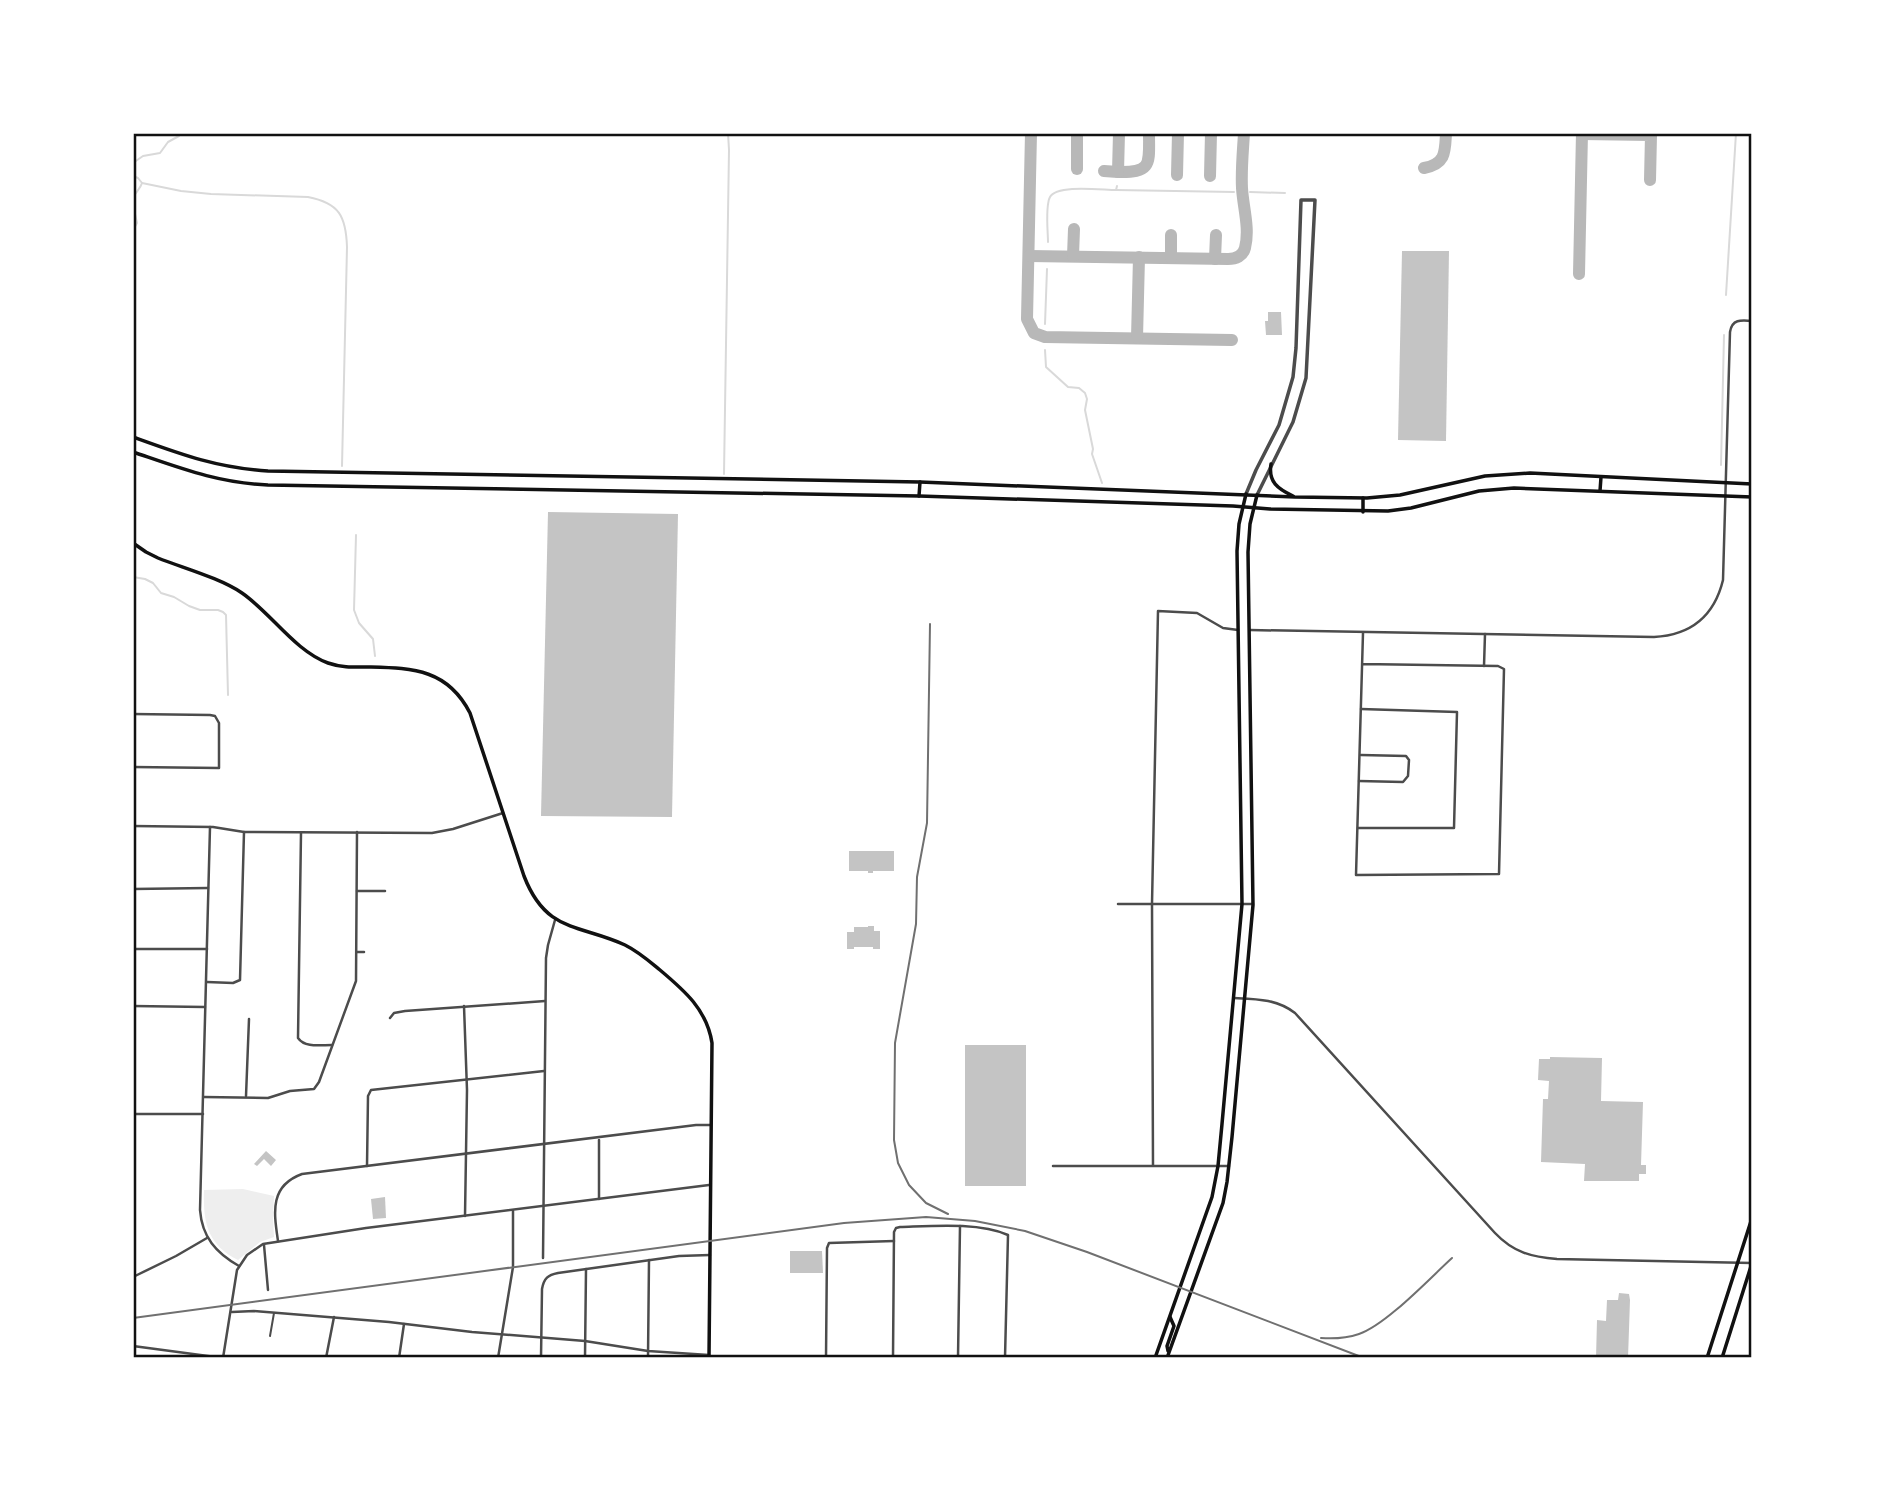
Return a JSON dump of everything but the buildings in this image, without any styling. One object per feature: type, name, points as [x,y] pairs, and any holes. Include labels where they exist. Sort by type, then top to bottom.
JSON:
[{"type":"main road","points":[[133,437],[210,463],[243,470],[920,482],[1363,498],[1400,495],[1495,475],[1530,473],[1752,484]]},
{"type":"main road","points":[[133,452],[210,478],[246,484],[919,496],[1363,512],[1411,508],[1491,490],[1514,488],[1752,497]]},
{"type":"main road","points":[[1271,464],[1271,478],[1275,485],[1295,497]]},
{"type":"main road","points":[[1600,491],[1601,477]]},
{"type":"main road","points":[[919,496],[920,482]]},
{"type":"main road","points":[[1166,1357],[1156,1357],[1208,1210],[1218,1166],[1234,998],[1242,904],[1237,551],[1238,530],[1246,494]]},
{"type":"main road","points":[[1166,1357],[1223,1203],[1229,1166],[1253,904],[1248,552],[1257,495]]},
{"type":"main road","points":[[1363,498],[1363,512]]},
{"type":"main road","points":[[133,542],[158,558],[240,592],[306,650],[322,660],[346,667],[413,670],[430,674],[444,682],[470,713],[529,890],[540,906],[566,925],[635,951],[696,1003],[709,1028],[712,1043],[709,1357]]},
{"type":"main road","points":[[1238,630],[1250,629]]},
{"type":"main road","points":[[1240,764],[1252,764]]},
{"type":"main road","points":[[1707,1358],[1752,1218]]},
{"type":"main road","points":[[1721,1358],[1752,1263]]},
{"type":"main road","points":[[1166,1357],[1174,1326],[1170,1317]]},
{"type":"street","points":[[1246,494],[1279,425],[1293,377],[1301,200],[1315,200],[1306,378],[1293,422],[1257,495]]},
{"type":"street","points":[[1250,629],[1654,637],[1673,635],[1690,628],[1709,612],[1721,590],[1725,563],[1730,332],[1731,325],[1735,322],[1752,321]]},
{"type":"street","points":[[1153,1166],[1152,904],[1158,611],[1197,613],[1220,627],[1238,630]]},
{"type":"street","points":[[1362,664],[1484,666],[1503,669],[1499,874],[1356,875],[1359,755],[1363,632]]},
{"type":"street","points":[[1484,666],[1485,634]]},
{"type":"street","points":[[1357,828],[1454,828],[1457,712],[1361,709]]},
{"type":"street","points":[[133,714],[217,717],[219,768],[133,767]]},
{"type":"street","points":[[1359,755],[1405,755],[1409,760],[1408,777],[1404,781],[1359,782]]},
{"type":"street","points":[[133,826],[210,827],[244,832],[432,833],[503,813]]},
{"type":"street","points":[[210,827],[200,1210],[201,1223],[207,1238],[222,1256],[239,1266]]},
{"type":"street","points":[[206,982],[233,983],[240,980],[244,832]]},
{"type":"street","points":[[204,1097],[273,1098],[290,1091],[314,1089],[319,1082],[356,981],[357,832]]},
{"type":"street","points":[[301,833],[298,1038],[307,1045],[333,1045]]},
{"type":"street","points":[[133,889],[208,888]]},
{"type":"street","points":[[357,891],[385,891]]},
{"type":"street","points":[[1118,904],[1253,904]]},
{"type":"street","points":[[542,1258],[546,958],[555,919]]},
{"type":"street","points":[[133,949],[207,949]]},
{"type":"street","points":[[357,952],[364,952]]},
{"type":"street","points":[[1234,998],[1271,1001],[1295,1013],[1492,1230],[1518,1251],[1535,1257],[1557,1259],[1752,1263]]},
{"type":"street","points":[[390,1018],[394,1013],[405,1010],[545,1002]]},
{"type":"street","points":[[133,1006],[205,1007]]},
{"type":"street","points":[[464,1006],[465,1216]]},
{"type":"street","points":[[246,1098],[249,1019]]},
{"type":"street","points":[[367,1166],[368,1096],[371,1090],[544,1070]]},
{"type":"street","points":[[133,1114],[203,1114]]},
{"type":"street","points":[[278,1241],[275,1203],[280,1191],[289,1181],[306,1174],[710,1125]]},
{"type":"street","points":[[598,1138],[599,1199]]},
{"type":"street","points":[[1053,1166],[1229,1166]]},
{"type":"street","points":[[133,1346],[223,1358],[235,1277],[247,1255],[263,1244],[709,1185]]},
{"type":"street","points":[[498,1358],[513,1267],[513,1211]]},
{"type":"street","points":[[958,1358],[960,1226]]},
{"type":"street","points":[[893,1358],[896,1228],[960,1226],[1004,1233],[1008,1236],[1005,1358]]},
{"type":"street","points":[[133,1277],[207,1238]]},
{"type":"street","points":[[826,1358],[829,1243],[894,1241]]},
{"type":"street","points":[[263,1244],[268,1290]]},
{"type":"street","points":[[541,1358],[542,1289],[543,1281],[551,1275],[649,1260],[710,1255]]},
{"type":"street","points":[[648,1358],[649,1260]]},
{"type":"street","points":[[585,1358],[586,1269]]},
{"type":"street","points":[[230,1312],[254,1311],[334,1317],[585,1341],[709,1357]]},
{"type":"street","points":[[326,1358],[334,1317]]},
{"type":"street","points":[[399,1358],[404,1324]]},
{"type":"lane","points":[[270,1336],[274,1313]]},
{"type":"shaded area","points":[[243,1189],[274,1196],[274,1237],[260,1242],[238,1260],[219,1247],[209,1231],[204,1190]]},
{"type":"waterway","points":[[133,163],[143,156],[160,153],[168,142],[180,133]]},
{"type":"waterway","points":[[724,474],[728,133]]},
{"type":"waterway","points":[[1726,295],[1736,133]]},
{"type":"waterway","points":[[133,176],[142,183],[133,198]]},
{"type":"waterway","points":[[142,183],[211,194],[308,197],[327,203],[339,213],[345,227],[347,247],[342,466]]},
{"type":"waterway","points":[[1048,242],[1048,206],[1054,193],[1070,189],[1116,190],[1117,186]]},
{"type":"waterway","points":[[1116,190],[1234,192]]},
{"type":"waterway","points":[[1250,192],[1285,193]]},
{"type":"waterway","points":[[133,205],[137,223],[133,230]]},
{"type":"waterway","points":[[1045,324],[1047,269]]},
{"type":"waterway","points":[[1721,465],[1724,335]]},
{"type":"waterway","points":[[1045,350],[1046,367],[1068,387],[1079,388],[1085,393],[1092,454],[1102,483]]},
{"type":"waterway","points":[[356,535],[354,610],[359,623],[373,639],[375,656]]},
{"type":"waterway","points":[[133,577],[153,583],[161,593],[189,606],[200,610],[218,610],[226,615],[228,695]]},
{"type":"taxiway","points":[[1031,133],[1027,319],[1034,333],[1045,337],[1232,340]]},
{"type":"taxiway","points":[[1077,133],[1077,169]]},
{"type":"taxiway","points":[[1119,133],[1118,172],[1138,171],[1147,164],[1149,133]]},
{"type":"taxiway","points":[[1177,175],[1178,133]]},
{"type":"taxiway","points":[[1210,176],[1211,133]]},
{"type":"taxiway","points":[[1029,256],[1228,259],[1239,256],[1245,248],[1247,233],[1242,181],[1244,133]]},
{"type":"taxiway","points":[[1424,168],[1437,164],[1443,156],[1446,133]]},
{"type":"taxiway","points":[[1579,274],[1582,133]]},
{"type":"taxiway","points":[[1582,134],[1651,135],[1650,180]]},
{"type":"taxiway","points":[[1104,171],[1118,172]]},
{"type":"taxiway","points":[[1073,256],[1074,229]]},
{"type":"taxiway","points":[[1171,235],[1171,258]]},
{"type":"taxiway","points":[[1215,259],[1216,235]]},
{"type":"taxiway","points":[[1137,338],[1139,257]]},
{"type":"railway","points":[[930,624],[927,823],[917,877],[916,924],[895,1043],[894,1140],[898,1163],[909,1185],[926,1203],[948,1214]]},
{"type":"railway","points":[[133,1318],[844,1223],[926,1217],[975,1221],[1025,1231],[1364,1358]]},
{"type":"railway","points":[[1321,1338],[1350,1336],[1370,1329],[1394,1311],[1452,1258]]}]
